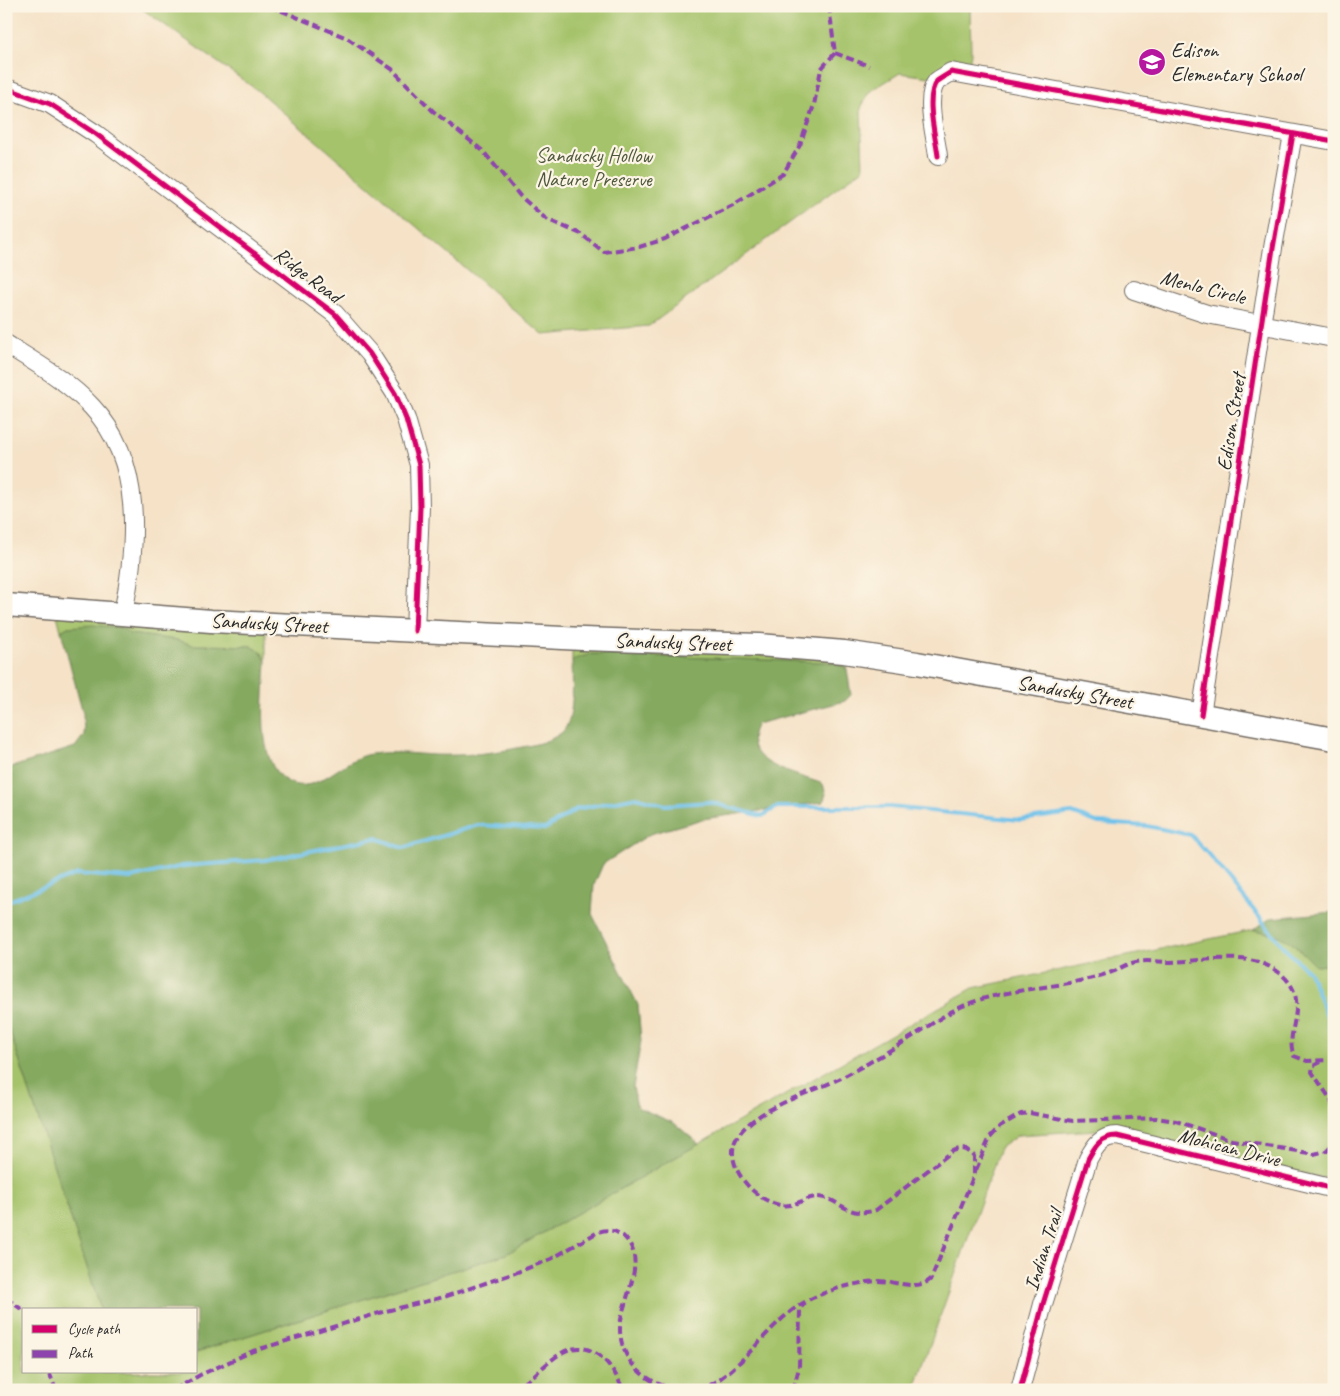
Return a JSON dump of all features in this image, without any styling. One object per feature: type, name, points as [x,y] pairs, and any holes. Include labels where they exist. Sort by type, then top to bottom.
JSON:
[{"type":"main road","name":"Sandusky Street","points":[[6,605],[211,620],[583,640],[760,645],[844,652],[917,663],[1334,739]]},
{"type":"street","points":[[938,156],[933,120],[932,90],[937,81],[951,72],[1334,141]]},
{"type":"street","name":"Ridge Road","points":[[6,88],[50,104],[96,134],[335,314],[370,354],[395,393],[406,419],[419,465],[420,507],[416,630]]},
{"type":"street","name":"Edison Street","points":[[1201,715],[1263,324],[1273,248],[1293,134]]},
{"type":"street","name":"Menlo Circle","points":[[1134,290],[1145,296],[1206,314],[1328,337]]},
{"type":"street","points":[[6,344],[81,396],[103,420],[115,441],[127,476],[134,516],[131,571],[122,613]]},
{"type":"street","name":"Indian Trail","points":[[1020,1390],[1043,1304],[1088,1159],[1097,1143],[1110,1136],[1117,1136]]},
{"type":"street","name":"Mohican Drive","points":[[1117,1136],[1334,1188]]},
{"type":"green space","name":"Sandusky Hollow Nature Preserve","points":[[138,6],[970,6],[971,53],[968,70],[929,77],[900,73],[869,92],[861,108],[863,169],[649,326],[543,335],[257,90]]},
{"type":"green space","points":[[57,615],[266,632],[266,661],[261,652],[251,646],[193,645],[177,640],[130,634],[122,628],[68,627],[61,631]]},
{"type":"green space","points":[[93,625],[122,628],[130,634],[177,640],[193,645],[251,646],[261,652],[266,661],[264,727],[270,760],[277,773],[288,782],[299,785],[320,781],[350,762],[371,754],[479,754],[527,746],[552,738],[561,733],[569,719],[572,699],[572,660],[591,654],[822,662],[836,663],[847,669],[851,695],[845,701],[757,724],[752,737],[755,748],[772,765],[823,784],[826,794],[823,802],[703,819],[650,834],[603,864],[594,885],[592,914],[638,1005],[641,1041],[633,1087],[637,1107],[674,1123],[699,1144],[506,1254],[198,1351],[198,1308],[100,1308],[9,1029],[6,1027],[6,769],[75,747],[84,735],[83,713],[61,631],[68,627]]},
{"type":"green space","points":[[572,646],[844,659],[847,669],[836,663],[822,662],[591,654],[572,660]]},
{"type":"green space","points":[[1334,912],[1334,964],[1316,966],[1294,945],[1282,937],[1253,930],[1271,918]]},
{"type":"green space","points":[[1253,930],[1282,937],[1294,945],[1316,966],[1334,964],[1334,1180],[1096,1130],[1018,1135],[1000,1148],[914,1390],[6,1390],[6,1027],[9,1029],[100,1308],[22,1308],[22,1374],[198,1374],[198,1351],[506,1254],[973,988]]},
{"type":"waterway","points":[[6,902],[77,874],[130,878],[183,866],[265,860],[376,838],[403,848],[478,825],[545,829],[577,809],[636,797],[665,805],[709,802],[762,816],[777,807],[890,807],[1020,820],[1072,813],[1099,823],[1147,826],[1191,835],[1216,863],[1284,948],[1309,972],[1327,1016],[1334,1045]]},
{"type":"marked path","points":[[270,6],[347,38],[392,69],[433,111],[483,151],[520,196],[546,219],[581,234],[604,252],[639,247],[665,239],[733,205],[783,174],[800,145],[814,105],[821,69],[835,53],[829,6]]},
{"type":"marked path","points":[[835,53],[869,66]]},
{"type":"marked path","points":[[698,1390],[715,1382],[730,1371],[785,1317],[800,1305],[817,1296],[838,1288],[868,1282],[883,1281],[905,1285],[919,1285],[931,1279],[974,1175],[974,1156],[967,1150],[953,1151],[876,1210],[866,1212],[850,1210],[826,1198],[818,1197],[785,1206],[769,1202],[749,1187],[741,1177],[733,1155],[734,1144],[740,1133],[749,1124],[772,1108],[849,1074],[951,1012],[988,997],[1091,978],[1136,962],[1248,960],[1261,963],[1273,969],[1281,974],[1290,984],[1295,995],[1296,1005],[1292,1036],[1294,1056],[1307,1061],[1328,1060]]},
{"type":"marked path","points":[[1321,1062],[1313,1066],[1312,1072],[1331,1100],[1334,1113]]},
{"type":"marked path","points":[[976,1170],[990,1137],[1000,1126],[1021,1114],[1030,1113],[1073,1121],[1157,1118],[1176,1121],[1232,1140],[1314,1154],[1326,1151],[1334,1143]]},
{"type":"marked path","points":[[174,1390],[200,1375],[253,1351],[386,1311],[444,1297],[515,1273],[551,1259],[598,1232],[608,1230],[623,1236],[631,1246],[634,1257],[632,1282],[621,1320],[620,1331],[626,1353],[631,1362],[646,1377],[677,1390]]},
{"type":"marked path","points":[[6,1298],[22,1310]]},
{"type":"marked path","points":[[793,1390],[799,1368],[800,1309],[805,1303]]},
{"type":"marked path","points":[[514,1390],[560,1354],[571,1349],[581,1348],[599,1355],[613,1371],[623,1390]]},
{"type":"marked path","points":[[50,1374],[56,1390]]},
{"type":"cycle path","points":[[938,156],[931,97],[937,81],[951,72],[1334,141]]},
{"type":"cycle path","points":[[6,88],[50,104],[96,134],[335,314],[370,354],[395,393],[406,419],[419,465],[420,507],[415,631]]},
{"type":"cycle path","points":[[1201,715],[1273,248],[1293,134]]},
{"type":"cycle path","points":[[1020,1390],[1043,1304],[1088,1159],[1096,1146],[1103,1140],[1111,1136],[1117,1136],[1334,1189]]},
{"type":"place","name":"Edison Elementary School","points":[[1152,62]]}]
